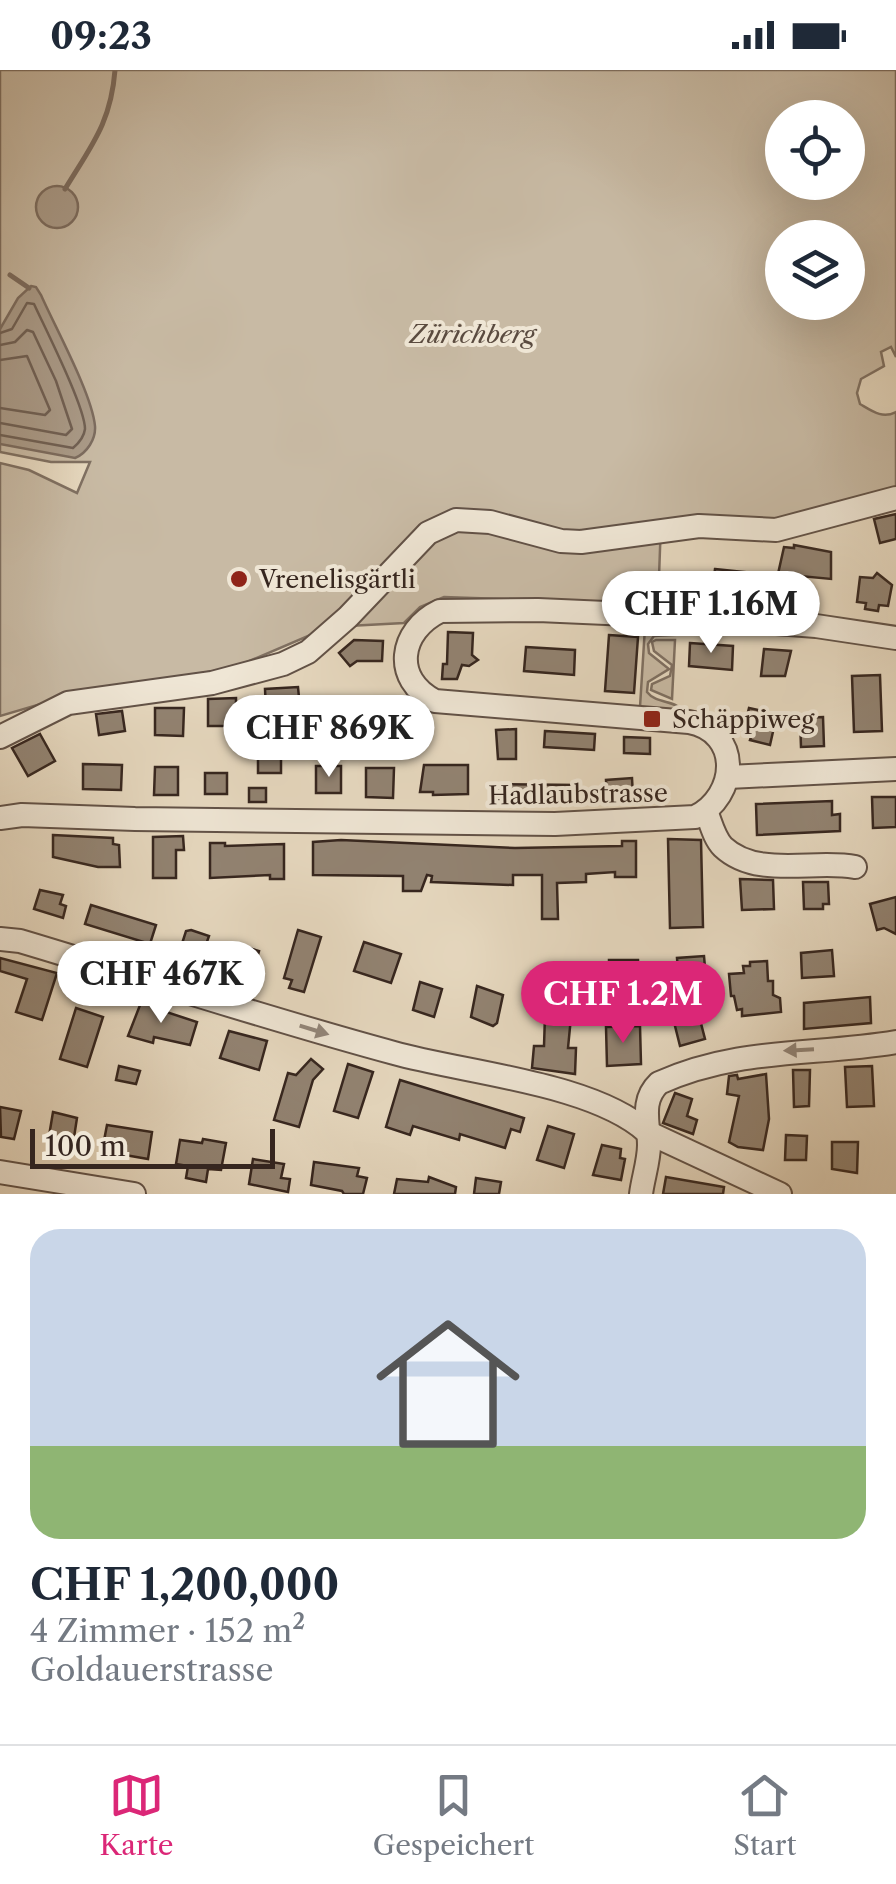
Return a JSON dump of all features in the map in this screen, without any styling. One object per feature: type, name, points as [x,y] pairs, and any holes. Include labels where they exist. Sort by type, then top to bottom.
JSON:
[{"type":"street","points":[[0,737],[68,704],[212,683],[283,664],[308,652],[348,617],[428,533],[446,523],[478,520],[560,541],[581,542],[699,526],[776,530],[896,498]]},
{"type":"street","points":[[856,868],[838,864],[758,864],[721,845],[706,812],[724,790],[728,777],[723,746],[712,732],[697,723],[436,701],[422,693],[410,677],[406,660],[408,642],[425,618],[455,610],[697,617],[816,626],[896,638]]},
{"type":"street","points":[[728,777],[896,769]]},
{"type":"street","name":"Hadlaubstrasse","points":[[0,818],[22,815],[135,820],[555,824],[682,819],[706,812]]},
{"type":"street","points":[[10,939],[366,1046],[575,1096],[629,1118],[647,1132],[780,1194]]},
{"type":"street","points":[[640,1194],[649,1148],[645,1116],[656,1085],[706,1067],[780,1051],[896,1042]]},
{"type":"street","points":[[0,1172],[134,1194]]},
{"type":"green space","name":"Zürichberg","points":[[0,70],[896,70],[896,357],[891,347],[881,352],[884,366],[861,379],[857,393],[860,404],[873,411],[886,415],[896,412],[896,490],[769,522],[661,522],[658,604],[444,597],[420,607],[404,623],[329,627],[233,668],[78,693],[0,716],[0,463],[29,470],[77,493],[90,462],[51,462],[0,452]]},
{"type":"green space","points":[[645,627],[692,630],[689,634],[654,636],[648,644],[649,653],[669,669],[648,682],[647,692],[682,710],[640,707]]},
{"type":"green space","points":[[675,640],[672,699],[651,690],[652,684],[670,676],[672,665],[654,651],[652,642]]},
{"type":"water","points":[[57,186],[72,192],[78,207],[72,222],[57,228],[42,222],[36,207],[42,192]]},
{"type":"water","points":[[31,286],[41,295],[92,412],[92,441],[75,458],[0,444],[0,329],[18,298]]},
{"type":"building","points":[[896,514],[896,539],[880,543],[874,519]]},
{"type":"building","points":[[794,545],[831,552],[831,579],[778,574],[784,547]]},
{"type":"building","points":[[715,569],[745,572],[744,583],[754,584],[752,597],[712,594]]},
{"type":"building","points":[[877,573],[892,585],[888,606],[879,605],[878,611],[865,609],[866,603],[857,602],[860,577],[873,578]]},
{"type":"building","points":[[448,632],[473,633],[472,655],[478,660],[469,666],[462,665],[457,679],[442,679],[443,664],[447,664]]},
{"type":"building","points":[[609,635],[638,637],[634,693],[605,691]]},
{"type":"building","points":[[354,640],[383,641],[382,661],[357,661],[350,666],[339,653]]},
{"type":"building","points":[[690,643],[733,646],[732,670],[689,666]]},
{"type":"building","points":[[526,647],[575,650],[574,675],[524,671]]},
{"type":"building","points":[[764,649],[791,651],[785,676],[761,676]]},
{"type":"building","points":[[880,675],[882,731],[854,732],[852,676]]},
{"type":"building","points":[[298,687],[300,708],[266,710],[265,689]]},
{"type":"building","points":[[236,698],[236,726],[208,726],[208,699]]},
{"type":"building","points":[[375,699],[380,706],[396,706],[393,740],[369,740],[369,726],[357,726],[357,706],[371,706]]},
{"type":"building","points":[[155,708],[184,708],[183,736],[155,735]]},
{"type":"building","points":[[749,708],[777,714],[770,745],[750,740],[752,734],[743,732]]},
{"type":"building","points":[[122,711],[125,731],[99,735],[96,714]]},
{"type":"building","points":[[823,717],[824,746],[801,747],[800,718]]},
{"type":"building","points":[[516,729],[516,759],[498,759],[496,730]]},
{"type":"building","points":[[545,731],[595,734],[594,750],[544,747]]},
{"type":"building","points":[[40,734],[55,761],[28,776],[12,748]]},
{"type":"building","points":[[624,737],[650,738],[650,754],[624,753]]},
{"type":"building","points":[[258,751],[281,751],[281,773],[258,773]]},
{"type":"building","points":[[83,764],[122,765],[121,790],[83,789]]},
{"type":"building","points":[[424,765],[468,765],[468,794],[420,792]]},
{"type":"building","points":[[316,766],[341,766],[341,793],[316,793]]},
{"type":"building","points":[[155,767],[178,767],[178,795],[154,795]]},
{"type":"building","points":[[366,768],[394,768],[393,798],[366,797]]},
{"type":"building","points":[[205,773],[227,773],[227,794],[205,794]]},
{"type":"building","points":[[632,778],[633,796],[607,798],[606,780]]},
{"type":"building","points":[[497,784],[578,785],[578,801],[497,800]]},
{"type":"building","points":[[249,788],[266,788],[266,802],[249,802]]},
{"type":"building","points":[[872,797],[896,797],[896,827],[873,828]]},
{"type":"building","points":[[832,801],[832,815],[840,814],[840,831],[757,835],[756,804]]},
{"type":"building","points":[[53,835],[113,838],[113,844],[119,845],[120,867],[98,867],[53,857]]},
{"type":"building","points":[[183,836],[184,850],[176,850],[176,878],[153,878],[153,837]]},
{"type":"building","points":[[668,839],[701,840],[703,927],[670,928]]},
{"type":"building","points":[[622,841],[636,841],[636,877],[615,877],[615,872],[586,874],[586,882],[557,883],[558,919],[542,919],[542,875],[513,875],[513,885],[431,882],[432,876],[427,875],[421,891],[403,891],[403,876],[313,875],[313,842],[515,848],[622,846]]},
{"type":"building","points":[[210,843],[284,844],[284,879],[270,879],[270,875],[210,878]]},
{"type":"building","points":[[740,879],[773,880],[774,909],[742,910]]},
{"type":"building","points":[[803,882],[828,882],[829,904],[823,904],[823,909],[804,909]]},
{"type":"building","points":[[40,890],[63,895],[63,918],[34,909]]},
{"type":"building","points":[[896,897],[896,934],[884,928],[877,930],[870,904]]},
{"type":"building","points":[[91,905],[156,925],[150,944],[85,924]]},
{"type":"building","points":[[298,930],[321,937],[304,992],[289,988],[292,980],[284,978]]},
{"type":"building","points":[[186,931],[209,936],[202,956],[180,950]]},
{"type":"building","points":[[364,942],[401,954],[391,983],[354,971]]},
{"type":"building","points":[[236,947],[259,951],[253,973],[230,966]]},
{"type":"building","points":[[832,950],[834,976],[802,978],[801,953]]},
{"type":"building","points":[[704,956],[706,979],[679,984],[677,958]]},
{"type":"building","points":[[0,958],[57,973],[42,1020],[16,1012],[27,979],[0,971]]},
{"type":"building","points":[[609,960],[638,960],[639,998],[607,998],[607,986],[580,986],[581,971],[609,972]]},
{"type":"building","points":[[767,961],[768,981],[773,981],[773,995],[780,998],[781,1012],[742,1016],[742,1009],[737,1010],[731,996],[729,974],[744,973],[743,966],[750,966],[750,962]]},
{"type":"building","points":[[420,982],[442,989],[434,1017],[413,1010]]},
{"type":"building","points":[[546,985],[574,986],[568,1048],[576,1048],[575,1074],[532,1068],[534,1046],[544,1046]]},
{"type":"building","points":[[477,986],[503,995],[493,1026],[471,1017]]},
{"type":"building","points":[[870,997],[871,1023],[804,1029],[804,1003]]},
{"type":"building","points":[[142,1000],[197,1022],[190,1045],[154,1037],[153,1043],[128,1036]]},
{"type":"building","points":[[76,1008],[103,1017],[87,1067],[60,1059]]},
{"type":"building","points":[[698,1012],[705,1039],[680,1046],[673,1018]]},
{"type":"building","points":[[640,1026],[641,1064],[607,1066],[606,1027]]},
{"type":"building","points":[[229,1031],[267,1041],[259,1070],[220,1058]]},
{"type":"building","points":[[311,1059],[323,1069],[313,1080],[299,1127],[274,1120],[288,1073],[296,1075]]},
{"type":"building","points":[[348,1064],[373,1072],[358,1118],[334,1111]]},
{"type":"building","points":[[119,1066],[140,1071],[136,1084],[116,1080]]},
{"type":"building","points":[[872,1066],[874,1106],[847,1107],[845,1067]]},
{"type":"building","points":[[793,1070],[810,1070],[809,1106],[794,1107]]},
{"type":"building","points":[[766,1074],[769,1119],[763,1150],[738,1147],[729,1142],[739,1096],[727,1094],[729,1076],[737,1075],[738,1079]]},
{"type":"building","points":[[400,1080],[524,1118],[520,1132],[511,1129],[505,1148],[460,1134],[459,1140],[413,1126],[410,1135],[386,1127]]},
{"type":"building","points":[[675,1093],[692,1099],[687,1116],[697,1120],[693,1134],[663,1123]]},
{"type":"building","points":[[0,1107],[21,1111],[14,1139],[1,1137]]},
{"type":"building","points":[[53,1112],[77,1118],[73,1144],[67,1147],[48,1142]]},
{"type":"building","points":[[107,1125],[152,1132],[148,1159],[102,1151]]},
{"type":"building","points":[[548,1126],[574,1134],[564,1168],[537,1160]]},
{"type":"building","points":[[786,1135],[807,1136],[806,1160],[785,1160]]},
{"type":"building","points":[[203,1139],[226,1143],[221,1170],[208,1169],[206,1182],[186,1178],[188,1166],[176,1164],[180,1140],[202,1143]]},
{"type":"building","points":[[832,1142],[858,1142],[857,1173],[832,1169]]},
{"type":"building","points":[[602,1145],[621,1149],[620,1158],[625,1159],[621,1180],[593,1175]]},
{"type":"building","points":[[253,1159],[284,1164],[281,1178],[290,1179],[288,1192],[249,1184]]},
{"type":"building","points":[[314,1162],[359,1168],[357,1176],[367,1178],[363,1194],[344,1194],[311,1185]]},
{"type":"building","points":[[429,1177],[456,1187],[455,1194],[394,1194],[397,1179],[428,1182]]},
{"type":"building","points":[[666,1177],[724,1187],[723,1194],[663,1194]]},
{"type":"building","points":[[476,1178],[501,1182],[499,1194],[474,1194]]},
{"type":"waterway","points":[[65,189],[104,120],[115,70]]},
{"type":"waterway","points":[[10,275],[29,288]]},
{"type":"place","name":"Vrenelisgärtli","points":[[239,579]]},
{"type":"place","name":"Schäppiweg","points":[[652,719]]}]
